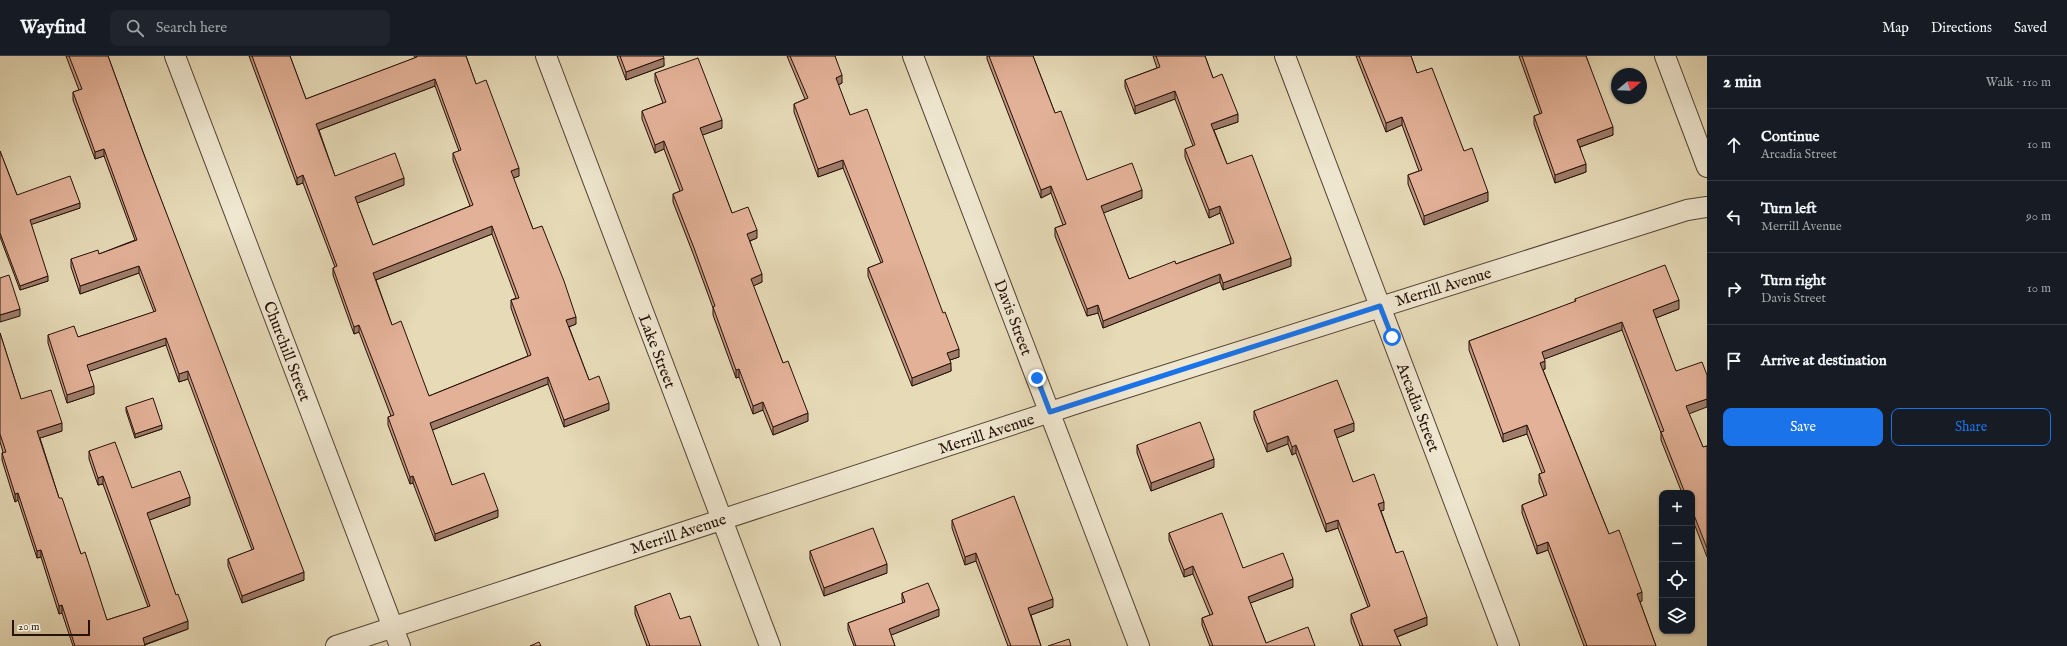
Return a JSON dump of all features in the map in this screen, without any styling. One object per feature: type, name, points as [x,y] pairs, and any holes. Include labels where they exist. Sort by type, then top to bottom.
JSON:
[{"type":"street","name":"Churchill Street","points":[[175,56],[400,646]]},
{"type":"street","name":"Lake Street","points":[[546,56],[770,646]]},
{"type":"street","name":"Davis Street","points":[[914,56],[1139,646]]},
{"type":"street","name":"Arcadia Street","points":[[1285,56],[1509,646]]},
{"type":"street","points":[[1665,56],[1707,167]]},
{"type":"street","name":"Merrill Avenue","points":[[336,646],[1050,412],[1380,306],[1687,210],[1707,207]]},
{"type":"building","points":[[69,56],[108,56],[143,152],[304,572],[242,596],[228,559],[254,549],[188,371],[179,374],[166,338],[87,365],[94,386],[67,395],[48,335],[74,326],[78,337],[156,311],[139,266],[80,286],[71,259],[98,250],[99,254],[137,240],[104,149],[95,152],[73,92],[82,89]]},
{"type":"building","points":[[252,56],[290,56],[306,99],[417,56],[466,56],[476,84],[486,80],[519,168],[511,171],[533,229],[542,226],[564,281],[576,317],[566,320],[589,380],[599,376],[609,403],[564,420],[548,377],[430,423],[452,485],[484,473],[498,510],[435,534],[413,476],[410,477],[388,417],[394,415],[359,325],[354,327],[333,268],[337,266],[303,175],[297,178]],"holes":[[[435,79],[461,150],[453,153],[473,205],[373,245],[355,197],[404,178],[395,153],[335,176],[316,124]],[[492,226],[519,298],[511,300],[531,355],[429,396],[401,321],[392,325],[373,273]]]},
{"type":"building","points":[[620,56],[663,56],[664,58],[626,72]]},
{"type":"building","points":[[790,56],[835,56],[842,75],[836,78],[850,115],[867,109],[943,313],[945,312],[959,349],[947,353],[951,363],[912,378],[868,268],[883,262],[843,160],[818,169],[794,104],[808,98]]},
{"type":"building","points":[[989,56],[1033,56],[1055,113],[1061,111],[1087,180],[1132,163],[1142,190],[1101,206],[1129,279],[1175,261],[1176,264],[1234,243],[1220,206],[1209,210],[1185,149],[1195,145],[1175,91],[1135,106],[1125,80],[1160,67],[1156,56],[1205,56],[1213,78],[1222,74],[1238,114],[1211,124],[1227,164],[1252,155],[1291,258],[1223,283],[1220,274],[1103,321],[1098,305],[1087,309],[1055,228],[1066,224],[1051,186],[1041,190]]},
{"type":"building","points":[[1359,56],[1411,56],[1417,73],[1432,68],[1464,151],[1472,148],[1488,192],[1424,216],[1408,175],[1422,170],[1402,117],[1386,123]]},
{"type":"building","points":[[1522,56],[1586,56],[1613,127],[1577,140],[1586,164],[1555,175],[1534,116],[1542,113]]},
{"type":"building","points":[[698,58],[722,120],[700,128],[732,213],[748,207],[757,230],[747,234],[762,274],[751,279],[783,363],[788,361],[808,413],[773,427],[763,402],[753,406],[739,369],[736,370],[713,307],[715,306],[673,194],[683,190],[664,141],[655,145],[642,111],[666,102],[655,73]]},
{"type":"building","points":[[0,151],[17,195],[70,176],[80,203],[30,220],[48,276],[20,286],[0,233]]},
{"type":"building","points":[[1665,265],[1679,300],[1653,310],[1676,371],[1702,362],[1707,375],[1707,399],[1686,406],[1703,447],[1707,446],[1707,548],[1695,518],[1695,490],[1684,490],[1661,432],[1664,431],[1622,322],[1542,352],[1545,361],[1540,363],[1609,534],[1619,530],[1642,592],[1637,594],[1656,646],[1587,646],[1548,542],[1537,546],[1522,505],[1547,495],[1539,474],[1545,472],[1527,425],[1503,434],[1469,341],[1576,301],[1575,299]]},
{"type":"building","points":[[9,275],[20,309],[0,315],[0,278]]},
{"type":"building","points":[[0,333],[21,399],[51,390],[62,423],[37,431],[59,498],[62,498],[81,554],[85,552],[107,620],[150,606],[103,476],[98,478],[89,451],[115,442],[132,488],[180,471],[190,497],[147,513],[176,595],[178,594],[188,621],[143,638],[145,646],[75,646],[62,605],[59,606],[41,550],[37,551],[18,493],[15,494],[2,453],[6,452],[0,434]]},
{"type":"building","points":[[1337,380],[1354,423],[1334,430],[1353,482],[1374,474],[1384,502],[1378,504],[1396,553],[1403,551],[1427,617],[1394,630],[1401,646],[1363,646],[1351,614],[1370,606],[1338,520],[1326,524],[1296,445],[1292,447],[1288,436],[1267,444],[1254,411]]},
{"type":"building","points":[[153,398],[162,425],[135,434],[126,407]]},
{"type":"building","points":[[1200,422],[1214,459],[1151,483],[1137,445]]},
{"type":"building","points":[[1014,496],[1053,599],[1028,608],[1041,646],[1011,646],[976,553],[965,557],[952,520]]},
{"type":"building","points":[[1222,513],[1243,568],[1283,553],[1293,579],[1248,597],[1266,643],[1308,627],[1315,646],[1213,646],[1202,618],[1213,614],[1193,566],[1184,570],[1169,533]]},
{"type":"building","points":[[873,528],[887,564],[824,588],[810,551]]},
{"type":"building","points":[[928,583],[939,609],[889,629],[895,646],[856,646],[848,623],[905,602],[902,593]]},
{"type":"building","points":[[670,593],[680,619],[690,616],[701,646],[650,646],[635,606]]},
{"type":"building","points":[[1069,639],[1071,646],[1048,646]]},
{"type":"building","points":[[539,642],[541,646],[530,646]]},
{"type":"route","points":[[1037,378],[1050,412],[1380,306],[1392,337]]}]
